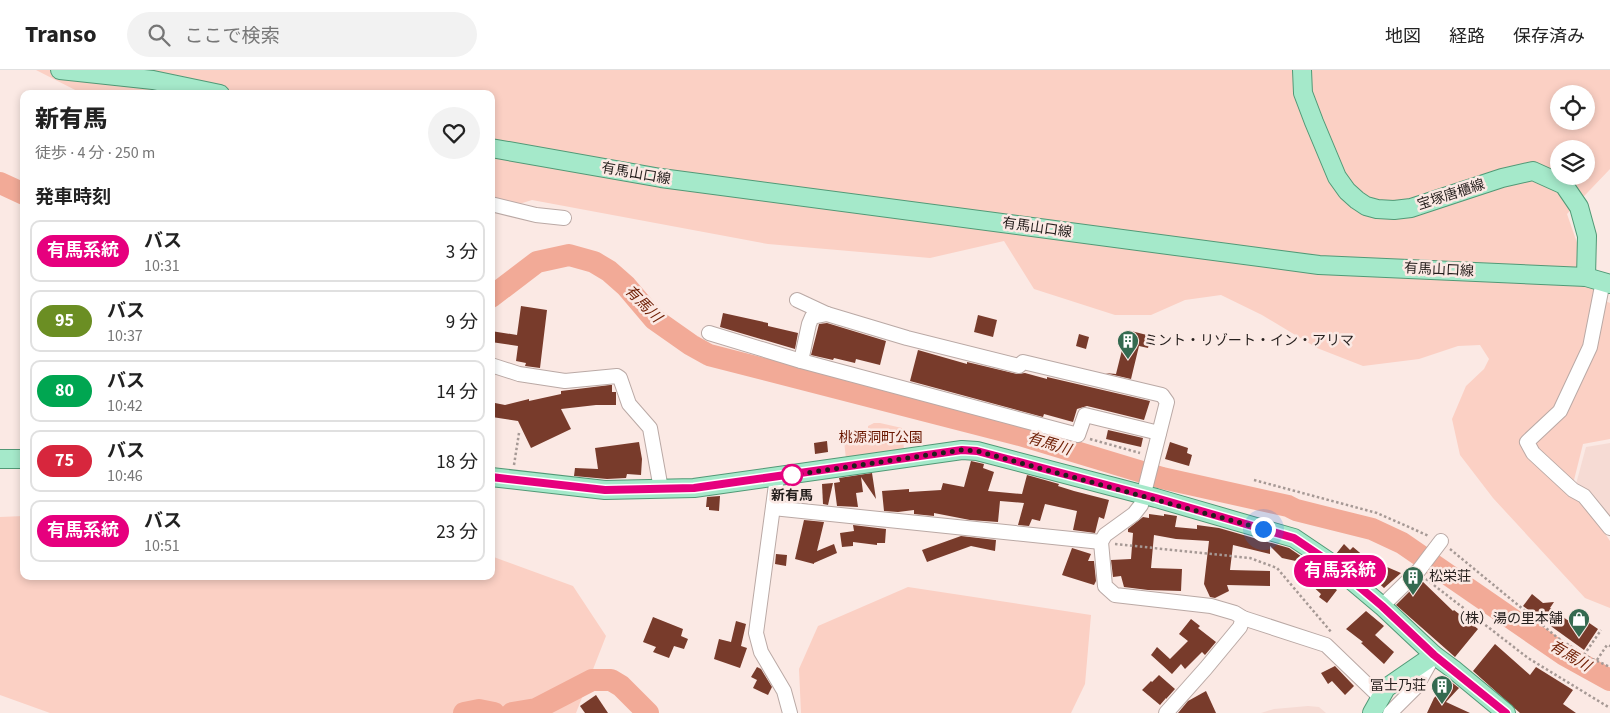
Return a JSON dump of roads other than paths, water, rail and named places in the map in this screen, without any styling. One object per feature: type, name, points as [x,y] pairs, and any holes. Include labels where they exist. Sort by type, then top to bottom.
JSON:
[{"type":"main road","points":[[60,70],[153,80],[201,90]]},
{"type":"main road","name":"宝塚唐櫃線","points":[[1302,70],[1303,93],[1314,122],[1337,177],[1356,200],[1376,209],[1394,210],[1411,208],[1502,178],[1533,171],[1564,185],[1579,207],[1587,236],[1586,277]]},
{"type":"main road","name":"有馬山口線","points":[[495,149],[661,178],[1319,264],[1586,277]]},
{"type":"main road","points":[[1586,277],[1606,282]]},
{"type":"main road","points":[[495,477],[605,490],[694,488],[962,450],[982,452],[1145,491],[1294,538],[1331,563],[1382,606],[1434,655],[1506,713]]},
{"type":"main road","points":[[0,459],[20,459]]},
{"type":"main road","points":[[1372,713],[1386,688],[1434,655]]},
{"type":"street","points":[[495,205],[536,215],[564,218]]},
{"type":"street","points":[[1606,282],[1590,347],[1560,411],[1527,442],[1534,453],[1573,490],[1584,496],[1610,528]]},
{"type":"street","points":[[797,300],[828,314],[907,338],[1019,366],[1024,362],[1162,395],[1167,402],[1141,505],[1134,514],[1105,535],[1101,542],[1105,586],[1115,595],[1210,606],[1326,645],[1380,697]]},
{"type":"street","points":[[801,361],[812,317],[828,314]]},
{"type":"street","points":[[708,334],[1078,436],[1085,415],[1159,434]]},
{"type":"street","points":[[495,366],[519,374],[565,381],[617,376],[620,378],[629,404],[650,428],[661,489]]},
{"type":"street","points":[[777,477],[756,633],[761,652],[784,691],[790,713]]},
{"type":"street","points":[[773,508],[1101,542]]},
{"type":"street","points":[[1382,606],[1418,571],[1439,543]]},
{"type":"street","points":[[1166,713],[1240,627],[1243,618]]},
{"type":"street","points":[[1398,711],[1416,687],[1434,655]]},
{"type":"waterway","name":"有馬川","points":[[0,183],[20,192]]},
{"type":"waterway","name":"有馬川","points":[[495,294],[537,262],[569,255],[594,262],[609,271],[626,286],[654,319],[709,355],[1020,435],[1162,478],[1288,506],[1296,510],[1372,529],[1402,543],[1563,654],[1610,680]]},
{"type":"waterway","points":[[512,713],[536,709],[592,680],[611,680],[621,686],[648,713]]},
{"type":"waterway","points":[[464,713],[479,710],[494,713]]},
{"type":"place","name":"ミント・リゾート・イン・アリマ","points":[[1128,360]]},
{"type":"place","name":"新有馬","points":[[792,475]]},
{"type":"place","name":"松栄荘","points":[[1413,596]]},
{"type":"place","name":"（株）湯の里本舗","points":[[1579,638]]},
{"type":"place","name":"冨士乃荘","points":[[1442,705]]},
{"type":"park label","name":"桃源洞町公園","points":[[881,438]]}]
